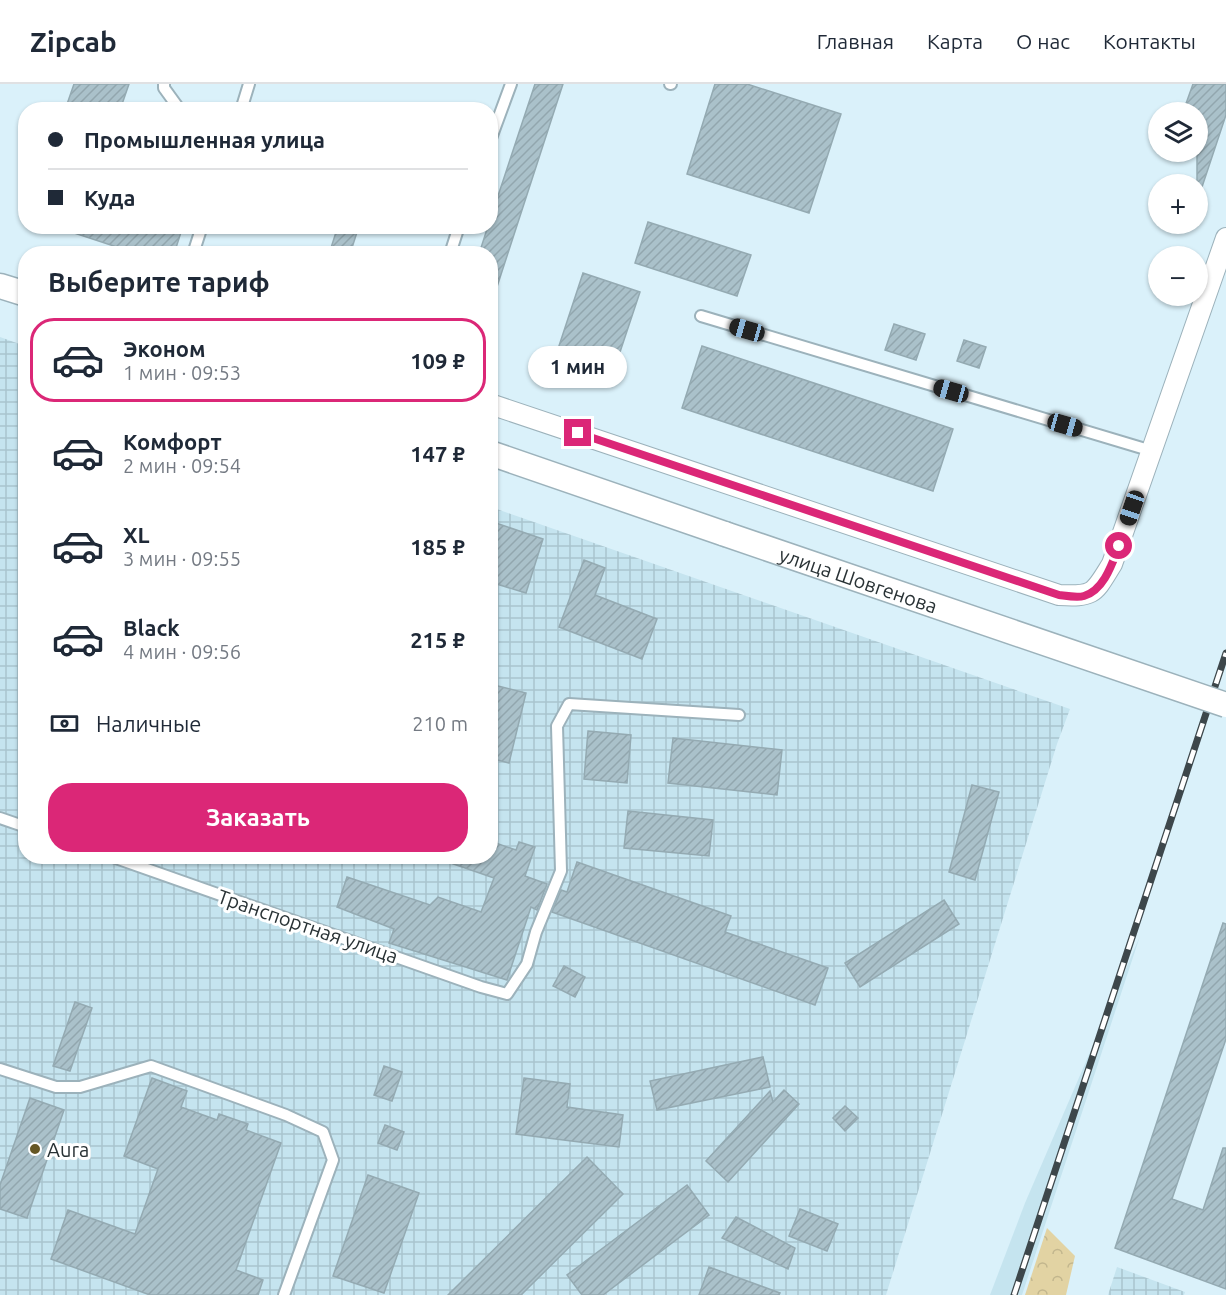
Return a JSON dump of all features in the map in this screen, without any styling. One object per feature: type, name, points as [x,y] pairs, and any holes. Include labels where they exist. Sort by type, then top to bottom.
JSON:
[{"type":"street","points":[[498,407],[1059,595],[1082,596],[1096,590],[1112,564],[1226,238]]},
{"type":"street","points":[[0,286],[18,292]]},
{"type":"street","name":"улица Шовгенова","points":[[498,456],[1226,705]]},
{"type":"lane","points":[[164,84],[164,88],[174,102]]},
{"type":"lane","points":[[243,102],[249,84]]},
{"type":"lane","points":[[498,119],[511,84]]},
{"type":"lane","points":[[701,316],[1152,451]]},
{"type":"lane","name":"Транспортная улица","points":[[133,864],[481,987],[507,994],[527,964],[536,932],[561,871],[556,726],[569,704],[739,715]]},
{"type":"lane","points":[[0,818],[18,824]]},
{"type":"lane","points":[[0,1069],[56,1087],[80,1087],[151,1066],[286,1115],[324,1132],[333,1160],[284,1295]]},
{"type":"shaded area","points":[[0,337],[18,343],[18,864],[498,864],[498,509],[1070,709],[1057,744],[886,1295],[0,1295]]},
{"type":"shaded area","points":[[1140,936],[1022,1295],[990,1295],[1025,1203]]},
{"type":"shaded area","points":[[1117,1267],[1185,1292],[1184,1295],[1108,1295]]},
{"type":"green space","points":[[1047,1228],[1075,1256],[1066,1295],[1025,1295]]},
{"type":"building","points":[[74,84],[129,84],[123,102],[68,102]]},
{"type":"building","points":[[535,84],[563,84],[498,284],[498,246],[482,246],[485,234],[498,234],[498,196]]},
{"type":"building","points":[[715,84],[747,84],[841,114],[809,213],[687,174]]},
{"type":"building","points":[[1193,84],[1226,84],[1226,115],[1206,174],[1197,174],[1197,162],[1208,162],[1208,102],[1187,102]]},
{"type":"building","points":[[648,222],[751,255],[737,296],[635,263]]},
{"type":"building","points":[[77,234],[180,234],[177,246],[114,246]]},
{"type":"building","points":[[335,234],[356,234],[353,246],[332,246]]},
{"type":"building","points":[[583,273],[640,292],[613,373],[556,355]]},
{"type":"building","points":[[894,324],[925,334],[916,360],[885,350]]},
{"type":"building","points":[[964,340],[986,347],[979,368],[957,361]]},
{"type":"building","points":[[702,346],[953,429],[933,491],[682,408]]},
{"type":"building","points":[[498,524],[543,539],[526,593],[498,584]]},
{"type":"building","points":[[584,560],[605,568],[595,595],[657,619],[642,659],[559,627]]},
{"type":"building","points":[[498,686],[526,693],[509,763],[498,760]]},
{"type":"building","points":[[588,731],[631,735],[627,783],[584,779]]},
{"type":"building","points":[[673,738],[782,750],[777,795],[668,783]]},
{"type":"building","points":[[972,785],[999,792],[975,880],[949,872]]},
{"type":"building","points":[[628,811],[713,820],[709,856],[624,848]]},
{"type":"building","points":[[519,842],[535,847],[525,876],[547,884],[537,910],[531,907],[507,980],[389,943],[394,929],[337,907],[347,877],[430,905],[438,897],[481,912],[494,878],[453,864],[498,864],[498,844],[516,850]]},
{"type":"building","points":[[577,862],[731,916],[725,932],[828,968],[815,1005],[552,912],[561,890],[567,892]]},
{"type":"building","points":[[944,900],[959,924],[860,987],[845,963]]},
{"type":"building","points":[[1223,923],[1226,924],[1226,1039],[1172,1199],[1203,1210],[1223,1148],[1226,1148],[1226,1289],[1115,1248]]},
{"type":"building","points":[[564,966],[585,977],[575,997],[553,986]]},
{"type":"building","points":[[75,1002],[92,1008],[70,1071],[53,1066]]},
{"type":"building","points":[[763,1057],[770,1087],[657,1110],[650,1081]]},
{"type":"building","points":[[384,1066],[402,1072],[392,1101],[374,1095]]},
{"type":"building","points":[[152,1078],[187,1091],[181,1107],[217,1120],[219,1114],[248,1124],[246,1130],[281,1143],[236,1270],[263,1280],[258,1295],[150,1295],[51,1259],[68,1210],[135,1234],[158,1169],[124,1156]]},
{"type":"building","points":[[524,1078],[570,1084],[567,1107],[623,1115],[619,1147],[516,1134]]},
{"type":"building","points":[[784,1090],[799,1104],[728,1182],[706,1161],[770,1091],[773,1102]]},
{"type":"building","points":[[30,1098],[64,1110],[27,1218],[0,1209],[0,1185]]},
{"type":"building","points":[[845,1106],[858,1118],[845,1131],[833,1118]]},
{"type":"building","points":[[385,1125],[404,1132],[397,1150],[378,1143]]},
{"type":"building","points":[[587,1157],[623,1194],[521,1295],[448,1295]]},
{"type":"building","points":[[368,1175],[419,1193],[384,1293],[333,1276]]},
{"type":"building","points":[[687,1185],[709,1215],[603,1295],[582,1295],[567,1275]]},
{"type":"building","points":[[800,1209],[838,1224],[827,1251],[789,1236]]},
{"type":"building","points":[[736,1217],[795,1248],[788,1269],[722,1238]]},
{"type":"building","points":[[709,1267],[780,1293],[779,1295],[699,1295]]},
{"type":"railway","points":[[1014,1295],[1226,653]]},
{"type":"place","name":"Aura","points":[[35,1149]]},
{"type":"route","points":[[578,433],[1059,595],[1082,596],[1096,590],[1112,564],[1119,546]]}]
